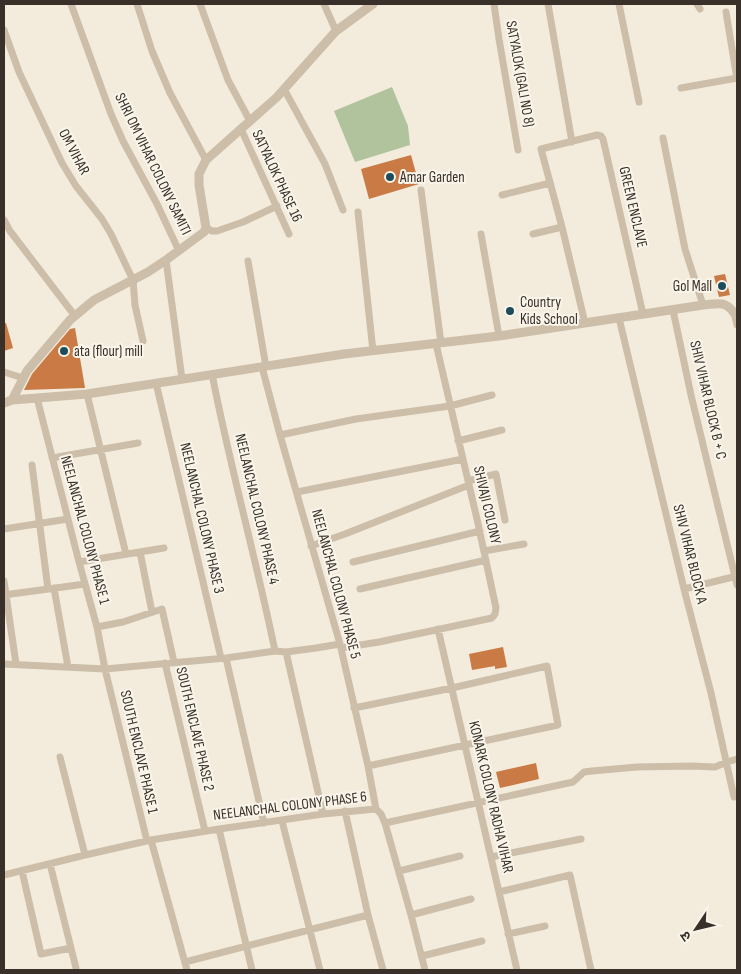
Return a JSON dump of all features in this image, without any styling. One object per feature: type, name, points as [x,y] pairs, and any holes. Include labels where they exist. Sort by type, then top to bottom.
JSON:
[{"type":"street","name":"SHRI OM VIHAR COLONY SAMITI","points":[[72,4],[111,114],[126,148],[179,251]]},
{"type":"street","points":[[137,4],[152,51],[170,93],[206,160]]},
{"type":"street","points":[[200,4],[228,80],[250,120]]},
{"type":"street","points":[[324,4],[336,31]]},
{"type":"street","points":[[8,401],[27,371],[75,316],[94,300],[166,260],[204,232],[206,228],[199,174],[206,160],[277,97],[336,31],[373,4]]},
{"type":"street","name":"SATYALOK (GALI NO 8)","points":[[494,4],[518,150]]},
{"type":"street","points":[[548,4],[572,142]]},
{"type":"street","points":[[619,4],[639,102]]},
{"type":"street","points":[[681,88],[737,79],[734,45],[726,12]]},
{"type":"street","name":"OM VIHAR","points":[[4,30],[19,72],[62,163],[76,186],[107,227],[133,280]]},
{"type":"street","points":[[284,89],[325,164],[343,210]]},
{"type":"street","name":"SATYALOK PHASE 16","points":[[241,129],[289,234]]},
{"type":"street","name":"GREEN ENCLAVE","points":[[550,184],[541,149],[597,135],[601,136],[643,314]]},
{"type":"street","points":[[662,138],[685,249],[703,306]]},
{"type":"street","points":[[502,195],[550,184],[585,323]]},
{"type":"street","name":"SHIVAJI COLONY","points":[[421,190],[438,343],[450,406],[496,608],[496,614],[492,618],[438,629]]},
{"type":"street","points":[[206,228],[217,231],[243,222],[277,206]]},
{"type":"street","points":[[358,212],[373,351]]},
{"type":"street","points":[[4,220],[10,231],[75,316]]},
{"type":"street","points":[[533,234],[562,227]]},
{"type":"street","points":[[481,234],[499,336]]},
{"type":"street","points":[[166,260],[182,379]]},
{"type":"street","name":"NEELANCHAL COLONY PHASE 5","points":[[248,261],[264,367],[280,435],[340,646],[376,809]]},
{"type":"street","points":[[133,280],[135,305],[143,341]]},
{"type":"street","points":[[8,401],[88,394],[212,374],[373,351],[499,336],[703,306],[724,304],[730,306],[734,312],[737,325]]},
{"type":"street","name":"SHIV VIHAR BLOCK B + C","points":[[672,310],[737,585]]},
{"type":"street","name":"SHIV VIHAR BLOCK A","points":[[618,318],[684,589],[712,693],[734,797]]},
{"type":"street","points":[[4,372],[23,378]]},
{"type":"street","name":"NEELANCHAL COLONY PHASE 4","points":[[212,374],[275,651]]},
{"type":"street","name":"NEELANCHAL COLONY PHASE 3","points":[[156,383],[264,823]]},
{"type":"street","points":[[88,394],[126,554]]},
{"type":"street","points":[[280,435],[356,419],[450,406],[492,395]]},
{"type":"street","name":"NEELANCHAL COLONY PHASE 1","points":[[37,398],[97,627],[105,669]]},
{"type":"street","points":[[458,441],[502,430]]},
{"type":"street","points":[[52,458],[138,443]]},
{"type":"street","points":[[297,492],[463,459]]},
{"type":"street","points":[[32,465],[51,589],[68,667]]},
{"type":"street","points":[[311,546],[345,534],[468,483],[496,474],[505,520]]},
{"type":"street","points":[[4,528],[68,520]]},
{"type":"street","points":[[353,562],[480,531]]},
{"type":"street","points":[[484,551],[524,544]]},
{"type":"street","points":[[79,562],[164,548]]},
{"type":"street","points":[[140,552],[152,612]]},
{"type":"street","points":[[360,589],[486,560]]},
{"type":"street","points":[[684,589],[736,576]]},
{"type":"street","points":[[4,581],[16,664]]},
{"type":"street","points":[[5,595],[85,584]]},
{"type":"street","points":[[97,627],[123,622],[162,609],[174,662]]},
{"type":"street","points":[[4,664],[105,669],[379,642],[438,629]]},
{"type":"street","name":"KONARK COLONY RADHA VIHAR","points":[[438,629],[516,970]]},
{"type":"street","points":[[286,652],[323,814]]},
{"type":"street","name":"SOUTH ENCLAVE PHASE 2","points":[[165,663],[204,831]]},
{"type":"street","points":[[354,708],[547,666],[558,725],[368,766]]},
{"type":"street","name":"SOUTH ENCLAVE PHASE 1","points":[[105,669],[149,840],[187,970]]},
{"type":"street","points":[[60,757],[85,855]]},
{"type":"street","points":[[385,823],[573,782],[584,772],[655,767],[691,766],[715,768],[737,759]]},
{"type":"street","name":"NEELANCHAL COLONY PHASE 6","points":[[4,874],[149,840],[323,814],[376,809],[381,814],[385,823],[425,970]]},
{"type":"street","points":[[345,811],[368,915],[383,970]]},
{"type":"street","points":[[282,821],[320,970]]},
{"type":"street","points":[[218,829],[252,970]]},
{"type":"street","points":[[491,858],[581,838]]},
{"type":"street","points":[[399,871],[460,856]]},
{"type":"street","points":[[50,864],[76,968]]},
{"type":"street","points":[[22,871],[41,954],[71,948]]},
{"type":"street","points":[[498,892],[570,875],[591,970]]},
{"type":"street","points":[[411,915],[471,899]]},
{"type":"street","points":[[185,962],[368,915]]},
{"type":"street","points":[[508,934],[545,926]]},
{"type":"street","points":[[422,956],[482,941]]},
{"type":"green space","points":[[392,87],[408,126],[410,145],[355,162],[334,111]]},
{"type":"building","name":"Amar Garden","points":[[411,155],[419,184],[369,199],[361,169]]},
{"type":"building","name":"Gol Mall","points":[[725,274],[730,295],[719,297],[714,276]]},
{"type":"building","points":[[4,323],[6,323],[13,348],[4,351]]},
{"type":"building","name":"ata (flour) mill","points":[[75,328],[85,388],[24,390],[32,374],[70,329]]},
{"type":"building","points":[[503,647],[507,667],[495,669],[495,666],[472,670],[469,654]]},
{"type":"building","points":[[536,763],[539,779],[500,788],[496,772]]},
{"type":"place","name":"Amar Garden","points":[[390,177]]},
{"type":"place","name":"Gol Mall","points":[[722,286]]},
{"type":"place","name":"Country Kids School","points":[[510,311]]},
{"type":"place","name":"ata (flour) mill","points":[[64,351]]}]
